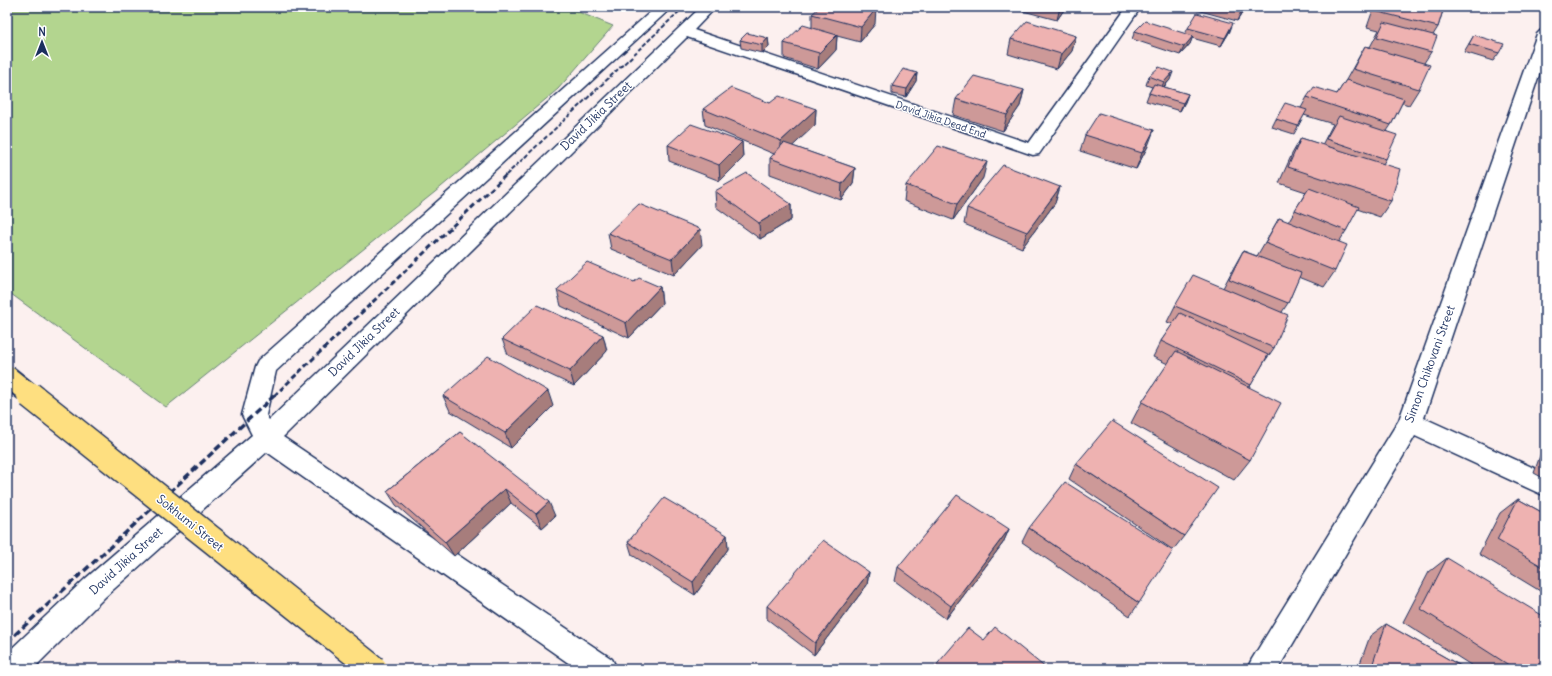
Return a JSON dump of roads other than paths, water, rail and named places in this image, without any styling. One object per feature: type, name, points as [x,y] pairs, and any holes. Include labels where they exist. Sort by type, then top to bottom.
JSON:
[{"type":"highway","name":"Sokhumi Street","points":[[7,376],[374,669]]},
{"type":"street","points":[[602,669],[266,438],[254,415],[266,367],[665,7]]},
{"type":"street","name":"David Jikia Street","points":[[12,669],[95,588],[266,438],[709,7]]},
{"type":"street","name":"David Jikia Dead End","points":[[683,31],[1033,150],[1134,7]]},
{"type":"street","name":"Simon Chikovani Street","points":[[1262,669],[1410,423],[1545,34]]},
{"type":"street","points":[[1410,423],[1545,485]]},
{"type":"railway","points":[[506,175],[684,7]]},
{"type":"railway","points":[[274,396],[507,174]]},
{"type":"railway","points":[[7,642],[275,395]]}]
